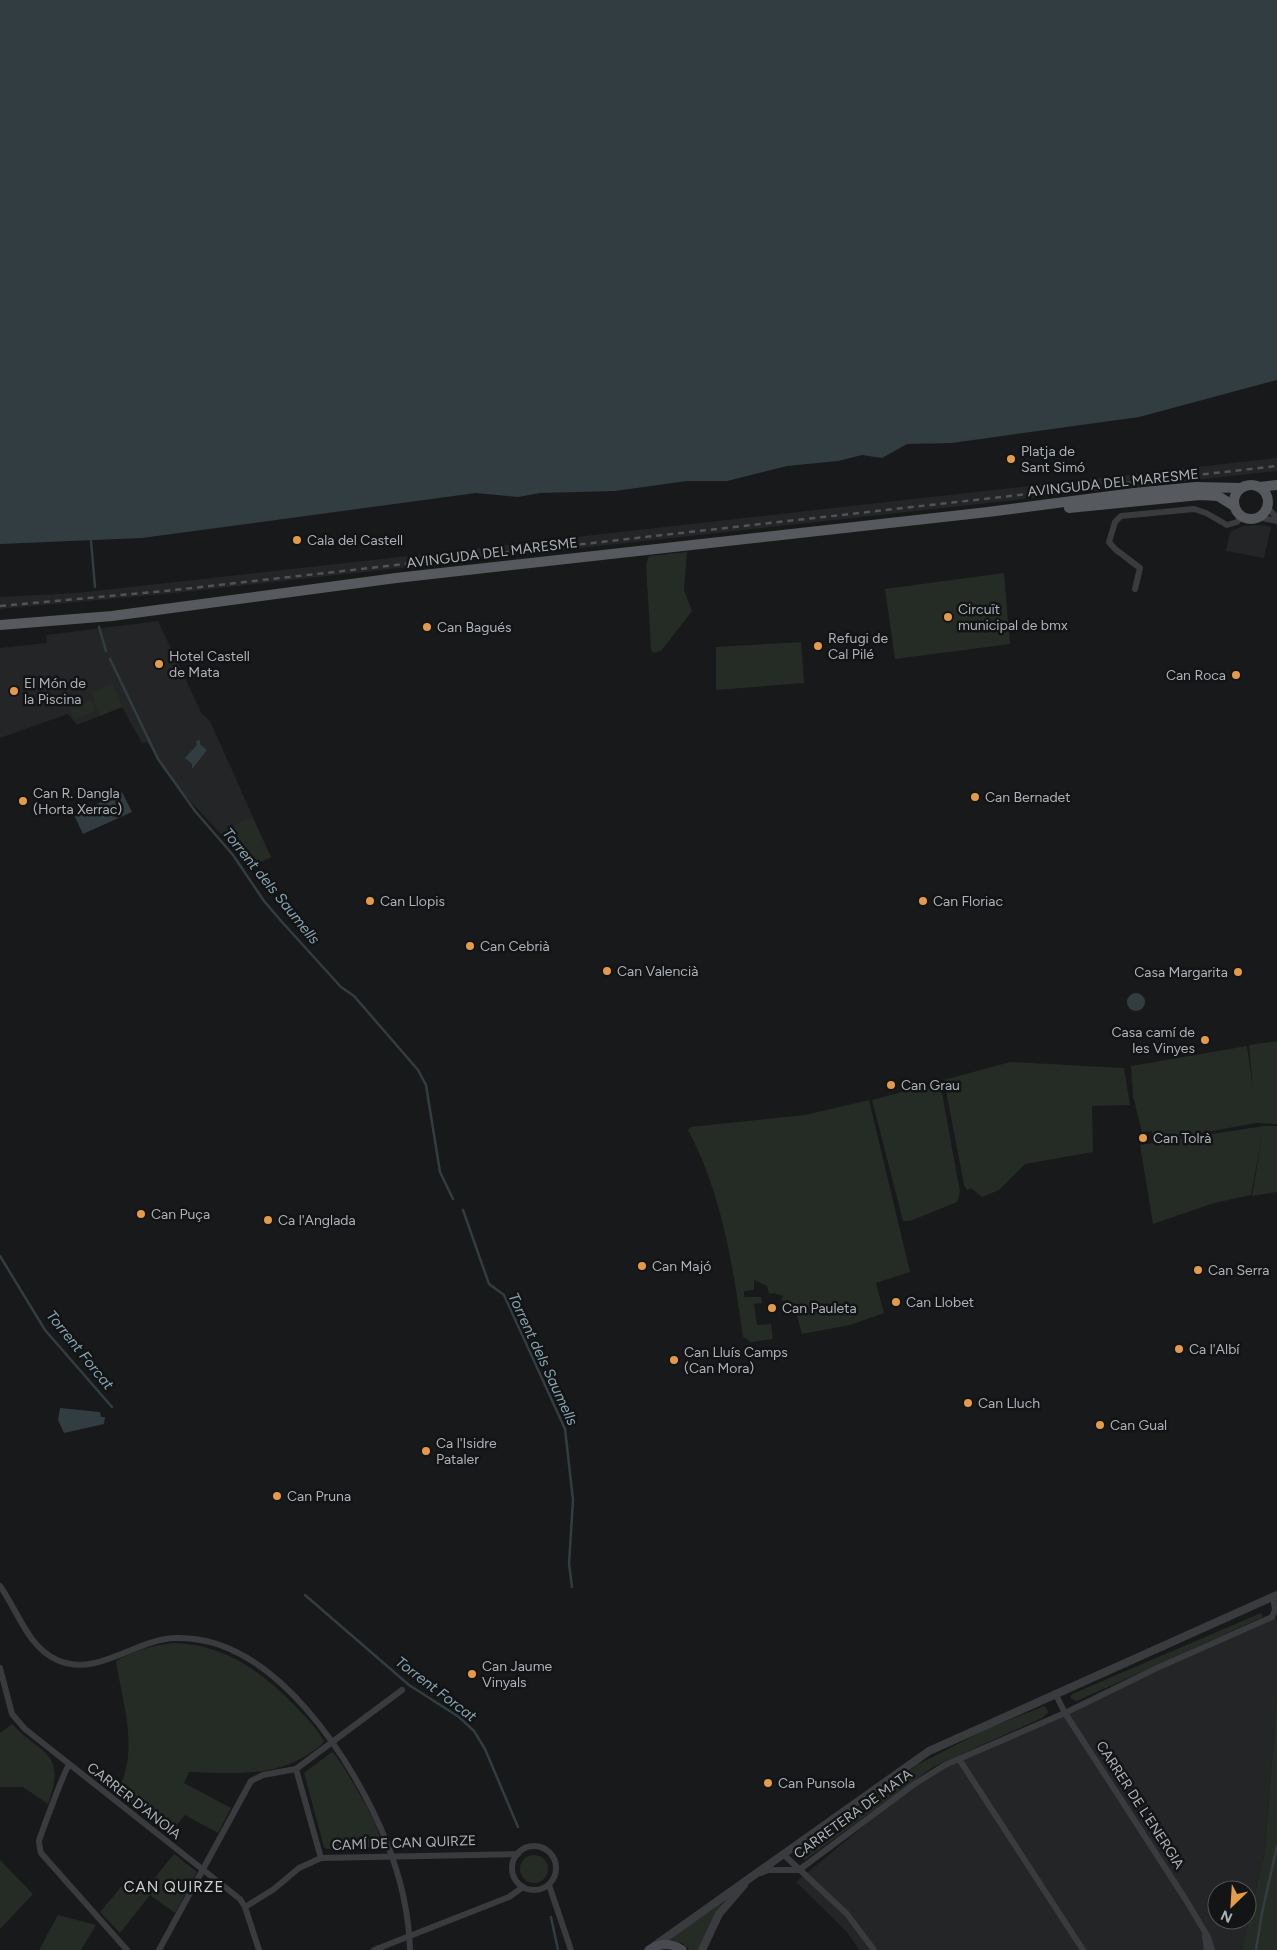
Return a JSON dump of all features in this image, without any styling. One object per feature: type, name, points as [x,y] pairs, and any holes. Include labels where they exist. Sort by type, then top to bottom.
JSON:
[{"type":"main road","points":[[1277,485],[1260,487],[1247,485],[1240,488],[1234,496],[1234,506],[1242,516],[1257,517],[1277,493]]},
{"type":"main road","name":"AVINGUDA DEL MARESME","points":[[0,625],[112,616],[469,569],[988,512],[1162,490],[1196,487],[1240,488]]},
{"type":"main road","points":[[1260,487],[1268,504]]},
{"type":"main road","name":"AVINGUDA DEL MARESME","points":[[988,512],[1014,512],[1211,495],[1224,499],[1234,506]]},
{"type":"main road","points":[[650,1949],[669,1944],[682,1950]]},
{"type":"street","points":[[1268,504],[1277,520]]},
{"type":"street","points":[[1135,589],[1140,568],[1114,549],[1109,542],[1115,522],[1121,516],[1194,509],[1206,512],[1227,525],[1236,522],[1242,516]]},
{"type":"street","points":[[1257,517],[1277,520]]},
{"type":"street","points":[[0,1586],[37,1647],[58,1660],[70,1664],[83,1665],[103,1662],[140,1644],[176,1638],[216,1643],[252,1661],[270,1676],[310,1714],[332,1742],[367,1799],[391,1856],[402,1895],[410,1935],[410,1950]]},
{"type":"street","name":"CARRETERA DE MATA","points":[[1275,1596],[1275,1610],[1272,1617],[1157,1668],[1065,1713],[959,1759],[912,1785],[799,1870],[768,1870],[750,1878],[929,1751],[1275,1596]]},
{"type":"street","name":"CARRER D'ANOIA","points":[[0,1668],[8,1704],[18,1722],[69,1765],[240,1899],[245,1907],[259,1950]]},
{"type":"street","points":[[159,1950],[251,1781],[263,1775],[296,1769],[402,1690]]},
{"type":"street","name":"CARRER DE L'ENERGIA","points":[[1055,1693],[1065,1713],[1204,1930],[1212,1950]]},
{"type":"street","points":[[959,1759],[1083,1950]]},
{"type":"street","points":[[69,1765],[65,1770],[60,1790],[40,1841],[41,1853],[127,1950]]},
{"type":"street","points":[[296,1769],[321,1858]]},
{"type":"street","points":[[532,1846],[547,1850],[553,1856],[556,1871],[549,1885],[536,1890],[523,1887],[513,1875],[512,1868],[518,1854],[532,1846]]},
{"type":"street","name":"CAMÍ DE CAN QUIRZE","points":[[245,1907],[274,1889],[300,1868],[321,1858],[518,1854]]},
{"type":"street","points":[[783,1854],[847,1914],[874,1950]]},
{"type":"street","points":[[650,1949],[750,1878]]},
{"type":"street","points":[[702,1950],[719,1914],[750,1878]]},
{"type":"street","points":[[549,1885],[571,1949]]},
{"type":"street","points":[[374,1950],[509,1897],[523,1887]]},
{"type":"street","name":"CARRER DE L'ENERGIA","points":[[1204,1930],[1207,1950]]},
{"type":"shaded area","points":[[0,0],[1277,0],[1277,380],[1139,417],[952,443],[907,444],[882,458],[862,455],[838,461],[787,466],[727,481],[687,481],[615,491],[540,493],[518,497],[476,493],[142,538],[0,544]]},
{"type":"shaded area","points":[[1277,458],[1277,471],[165,594],[0,609],[0,597],[76,593]]},
{"type":"shaded area","points":[[1263,525],[1271,527],[1264,558],[1226,551],[1230,532],[1243,526]]},
{"type":"shaded area","points":[[687,552],[684,590],[692,611],[661,651],[653,653],[651,649],[646,565],[649,556]]},
{"type":"shaded area","name":"Circuït municipal de bmx","points":[[1004,573],[1010,644],[895,659],[885,589]]},
{"type":"shaded area","points":[[158,621],[202,714],[210,721],[271,857],[248,868],[232,846],[180,790],[165,771],[147,742],[142,743],[122,707],[77,725],[68,714],[0,738],[0,648],[47,643],[46,635]]},
{"type":"shaded area","points":[[801,642],[804,683],[716,690],[716,647]]},
{"type":"shaded area","points":[[113,683],[122,707],[100,716],[91,692]]},
{"type":"shaded area","points":[[92,700],[96,711],[74,719],[69,709]]},
{"type":"shaded area","points":[[200,740],[200,744],[207,750],[192,769],[192,764],[185,758],[197,745],[196,741]]},
{"type":"shaded area","points":[[122,792],[132,812],[83,834],[74,815]]},
{"type":"shaded area","points":[[252,817],[271,857],[248,868],[229,828]]},
{"type":"shaded area","points":[[1132,993],[1140,993],[1145,998],[1143,1009],[1132,1011],[1127,1006],[1127,998]]},
{"type":"shaded area","points":[[1277,1041],[1277,1124],[1256,1123],[1153,1142],[1152,1131],[1142,1132],[1133,1096],[1131,1066],[1247,1046],[1253,1089],[1249,1045]]},
{"type":"shaded area","points":[[1010,1062],[1124,1068],[1130,1105],[1092,1106],[1093,1152],[1025,1164],[999,1190],[982,1197],[971,1188],[967,1190],[964,1185],[944,1080]]},
{"type":"shaded area","points":[[940,1082],[960,1192],[957,1202],[910,1221],[903,1221],[872,1100]]},
{"type":"shaded area","points":[[869,1100],[910,1272],[876,1283],[884,1313],[850,1325],[802,1334],[796,1313],[790,1314],[788,1300],[781,1301],[783,1296],[774,1293],[769,1294],[767,1286],[754,1280],[754,1290],[744,1291],[744,1297],[761,1297],[762,1303],[754,1304],[757,1325],[771,1324],[773,1339],[751,1342],[743,1337],[730,1257],[718,1205],[700,1154],[688,1130],[691,1127],[805,1115]]},
{"type":"shaded area","points":[[1264,1126],[1277,1126],[1277,1192],[1252,1196],[1263,1130],[1251,1195],[1214,1203],[1153,1224],[1140,1145]]},
{"type":"shaded area","points":[[60,1408],[100,1412],[101,1417],[105,1417],[104,1424],[64,1433],[58,1420]]},
{"type":"shaded area","points":[[1261,1613],[1263,1617],[1077,1701],[1070,1698],[1072,1694]]},
{"type":"shaded area","points":[[1272,1617],[1277,1618],[1277,1695],[1265,1851],[1257,1885],[1257,1880],[1207,1880],[1207,1930],[1247,1930],[1242,1950],[859,1950],[847,1932],[796,1882],[913,1785],[945,1765]]},
{"type":"shaded area","points":[[173,1643],[208,1648],[240,1661],[254,1670],[298,1709],[314,1726],[324,1741],[316,1749],[282,1767],[236,1773],[189,1772],[184,1783],[231,1808],[218,1833],[185,1815],[170,1833],[117,1792],[128,1760],[129,1744],[116,1661],[143,1649]]},
{"type":"shaded area","points":[[1277,1695],[1277,1950],[1242,1950],[1247,1930],[1257,1930],[1257,1885],[1265,1851]]},
{"type":"shaded area","points":[[1044,1706],[1049,1712],[1042,1718],[933,1767],[805,1860],[798,1858],[799,1851],[810,1842],[917,1765],[985,1730]]},
{"type":"shaded area","points":[[12,1724],[42,1749],[53,1764],[55,1774],[48,1804],[23,1787],[0,1787],[0,1733]]},
{"type":"shaded area","points":[[332,1752],[348,1774],[364,1802],[377,1829],[381,1840],[381,1847],[327,1849],[324,1847],[304,1773]]},
{"type":"shaded area","points":[[174,1854],[197,1872],[175,1913],[150,1895],[120,1933],[100,1912],[127,1880],[144,1891]]},
{"type":"shaded area","points":[[534,1855],[544,1859],[548,1869],[544,1879],[534,1883],[524,1879],[520,1869],[524,1859]]},
{"type":"shaded area","points":[[0,1860],[33,1894],[0,1929]]},
{"type":"shaded area","points":[[723,1901],[698,1950],[689,1950],[683,1944],[670,1939]]},
{"type":"shaded area","points":[[58,1915],[96,1925],[81,1950],[39,1950]]},
{"type":"waterway","points":[[91,541],[95,587]]},
{"type":"waterway","name":"Torrent dels Saumells","points":[[99,627],[106,651]]},
{"type":"waterway","name":"Torrent dels Saumells","points":[[110,659],[158,759],[195,811],[233,855],[264,901],[282,922],[341,987],[354,996],[418,1070],[426,1085],[440,1172],[453,1199]]},
{"type":"waterway","name":"Torrent dels Saumells","points":[[463,1210],[489,1284],[504,1295],[565,1429],[573,1500],[569,1564],[572,1587]]},
{"type":"waterway","name":"Torrent Forcat","points":[[0,1256],[45,1330],[112,1407]]},
{"type":"waterway","name":"Torrent Forcat","points":[[305,1595],[409,1685],[459,1717],[474,1731],[485,1749],[518,1827]]},
{"type":"waterway","points":[[1256,1950],[1277,1846]]},
{"type":"waterway","points":[[551,1917],[558,1950]]},
{"type":"railway","points":[[0,606],[165,591],[1277,466]]},
{"type":"place","name":"Platja de Sant Simó","points":[[1011,459]]},
{"type":"place","name":"Cala del Castell","points":[[297,540]]},
{"type":"place","name":"Circuït municipal de bmx","points":[[948,617]]},
{"type":"place","name":"Can Bagués","points":[[427,627]]},
{"type":"place","name":"Refugi de Cal Pilé","points":[[818,646]]},
{"type":"place","name":"Hotel Castell de Mata","points":[[159,664]]},
{"type":"place","name":"Can Roca","points":[[1236,675]]},
{"type":"place","name":"El Món de la Piscina","points":[[14,691]]},
{"type":"place","name":"Can Bernadet","points":[[975,797]]},
{"type":"place","name":"Can R. Dangla (Horta Xerrac)","points":[[23,801]]},
{"type":"place","name":"Can Llopis","points":[[370,901]]},
{"type":"place","name":"Can Floriac","points":[[923,901]]},
{"type":"place","name":"Can Cebrià","points":[[470,946]]},
{"type":"place","name":"Can Valencià","points":[[607,971]]},
{"type":"place","name":"Casa Margarita","points":[[1238,972]]},
{"type":"place","name":"Casa camí de les Vinyes","points":[[1205,1040]]},
{"type":"place","name":"Can Grau","points":[[891,1085]]},
{"type":"place","name":"Can Tolrà","points":[[1143,1138]]},
{"type":"place","name":"Can Puça","points":[[141,1214]]},
{"type":"place","name":"Ca l'Anglada","points":[[268,1220]]},
{"type":"place","name":"Can Majó","points":[[642,1266]]},
{"type":"place","name":"Can Serra","points":[[1198,1270]]},
{"type":"place","name":"Can Llobet","points":[[896,1302]]},
{"type":"place","name":"Can Pauleta","points":[[772,1308]]},
{"type":"place","name":"Ca l'Albí","points":[[1179,1349]]},
{"type":"place","name":"Can Lluís Camps (Can Mora)","points":[[674,1360]]},
{"type":"place","name":"Can Lluch","points":[[968,1403]]},
{"type":"place","name":"Can Gual","points":[[1100,1425]]},
{"type":"place","name":"Ca l'Isidre Pataler","points":[[426,1451]]},
{"type":"place","name":"Can Pruna","points":[[277,1496]]},
{"type":"place","name":"Can Jaume Vinyals","points":[[472,1674]]},
{"type":"place","name":"Can Punsola","points":[[768,1783]]},
{"type":"district","name":"CAN QUIRZE","points":[[174,1887]]}]
